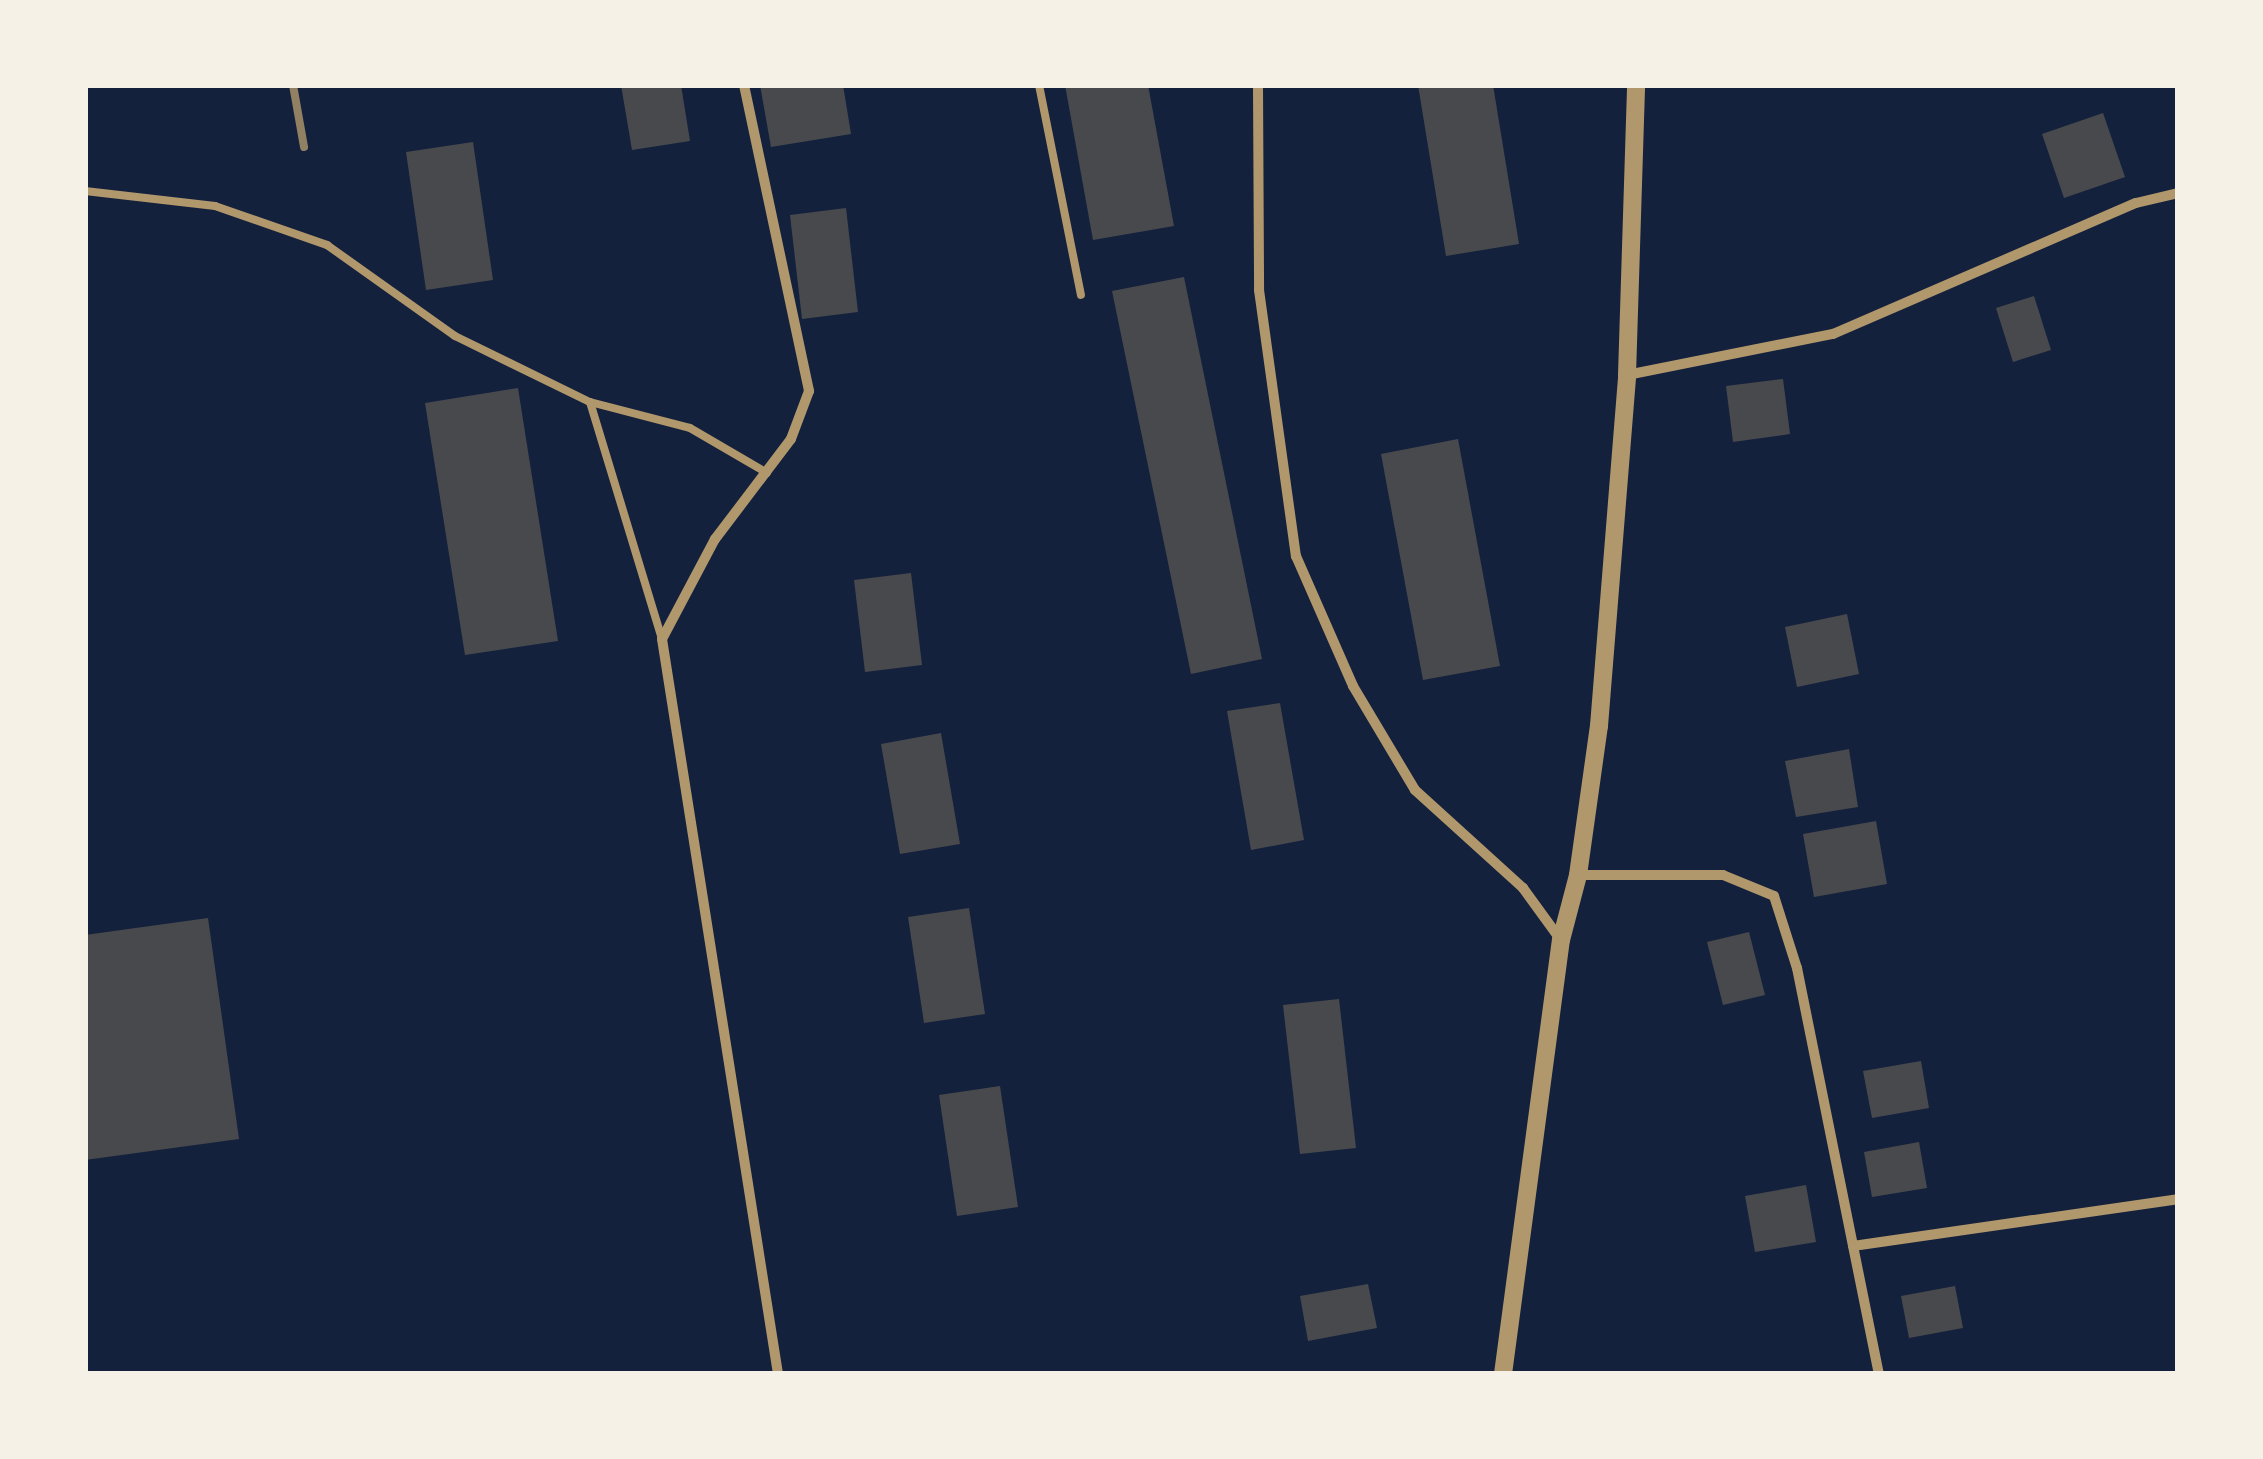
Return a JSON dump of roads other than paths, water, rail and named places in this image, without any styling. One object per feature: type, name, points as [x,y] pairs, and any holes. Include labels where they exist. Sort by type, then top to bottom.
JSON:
[{"type":"street","points":[[744,85],[809,391],[791,439],[714,538],[662,639],[778,1374]]},
{"type":"street","points":[[1258,85],[1259,290],[1296,556],[1352,686],[1415,790],[1522,888],[1561,940]]},
{"type":"street","points":[[1503,1374],[1561,940],[1578,875],[1599,726],[1627,375],[1636,85]]},
{"type":"street","points":[[1627,375],[1834,334],[2136,203],[2178,193]]},
{"type":"street","points":[[1578,875],[1722,875],[1774,896],[1798,968],[1879,1374]]},
{"type":"street","points":[[1852,1246],[2178,1199]]},
{"type":"lane","points":[[1039,85],[1081,295]]},
{"type":"lane","points":[[85,192],[215,206],[327,246],[456,336],[590,402],[690,428],[768,473]]},
{"type":"lane","points":[[590,402],[662,639]]},
{"type":"railway","points":[[293,85],[304,147]]}]
